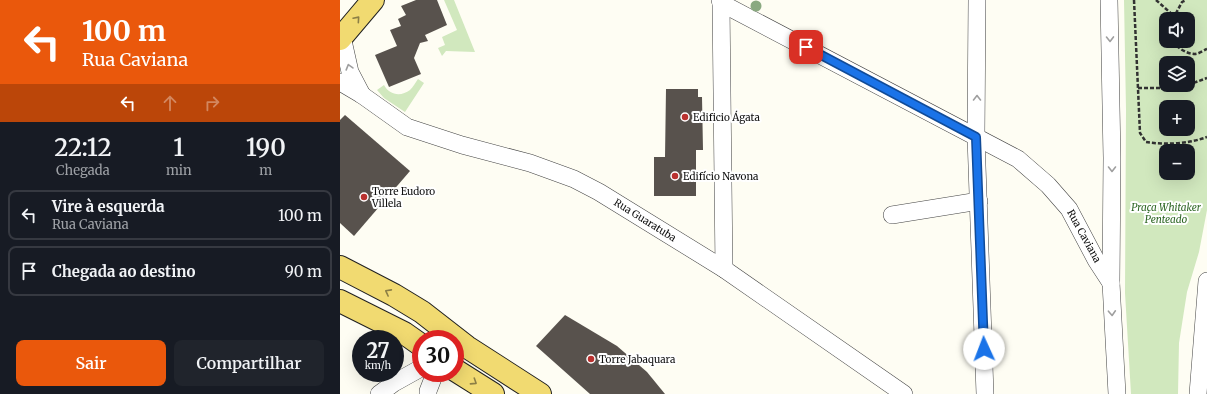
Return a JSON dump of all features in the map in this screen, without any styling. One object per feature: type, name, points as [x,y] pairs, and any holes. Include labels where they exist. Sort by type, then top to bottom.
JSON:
[{"type":"main road","points":[[341,38],[374,0]]},
{"type":"main road","points":[[340,267],[422,312],[467,347],[537,392]]},
{"type":"main road","points":[[340,301],[404,333],[412,339]]},
{"type":"main road","points":[[464,358],[537,392]]},
{"type":"main road","points":[[464,376],[493,394]]},
{"type":"street","points":[[977,0],[976,137],[985,394]]},
{"type":"street","points":[[1110,0],[1112,158],[1111,283],[1117,394]]},
{"type":"street","points":[[721,1],[724,269]]},
{"type":"street","name":"Rua Caviana","points":[[721,1],[1018,159],[1048,185],[1069,209],[1096,260],[1111,283]]},
{"type":"street","name":"Rua Guaratuba","points":[[341,38],[350,72],[362,95]]},
{"type":"street","name":"Rua Guaratuba","points":[[340,82],[362,95],[407,127],[462,145],[530,163],[574,179],[599,192],[724,269],[904,394]]},
{"type":"street","points":[[892,215],[979,201]]},
{"type":"street","points":[[1198,394],[1207,281]]},
{"type":"street","points":[[379,394],[394,383],[412,373]]},
{"type":"street","points":[[428,394],[431,382]]},
{"type":"path","points":[[1134,0],[1140,133],[1146,142],[1159,144],[1180,143],[1207,138]]},
{"type":"path","points":[[1156,0],[1168,12]]},
{"type":"path","points":[[1177,12],[1182,2],[1186,0]]},
{"type":"path","points":[[1180,48],[1183,51],[1195,54],[1207,49]]},
{"type":"path","points":[[1195,82],[1207,78]]},
{"type":"path","points":[[1138,88],[1159,88]]},
{"type":"green space","points":[[444,0],[454,0],[475,52],[446,51],[442,56],[438,48],[445,45],[442,37],[457,30]]},
{"type":"green space","name":"Praça Whitaker Penteado","points":[[1124,0],[1207,0],[1207,210],[1199,252],[1187,292],[1179,343],[1178,394],[1131,394],[1125,293],[1126,110]]},
{"type":"green space","points":[[418,79],[424,83],[405,112],[384,98],[377,90],[384,85],[392,93],[403,94],[410,90]]},
{"type":"building","points":[[416,0],[437,0],[447,25],[425,35],[428,41],[420,43],[414,58],[421,74],[389,87],[375,55],[397,46],[390,30],[401,26],[398,19],[406,15],[401,6]]},
{"type":"building","points":[[666,89],[698,89],[698,97],[702,97],[703,150],[696,150],[696,196],[654,196],[654,157],[665,157]]},
{"type":"building","name":"Torre Eudoro Villela","points":[[345,115],[410,171],[354,236],[340,223],[340,120]]},
{"type":"building","name":"Torre Jabaquara","points":[[565,315],[617,346],[647,372],[665,394],[590,394],[536,346]]},
{"type":"place","name":"Edificio Ágata","points":[[685,117]]},
{"type":"place","name":"Edifício Navona","points":[[675,176]]},
{"type":"place","name":"Torre Eudoro Villela","points":[[364,197]]},
{"type":"place","name":"Torre Jabaquara","points":[[591,359]]},
{"type":"route","points":[[806,47],[976,137],[984,349]]}]
